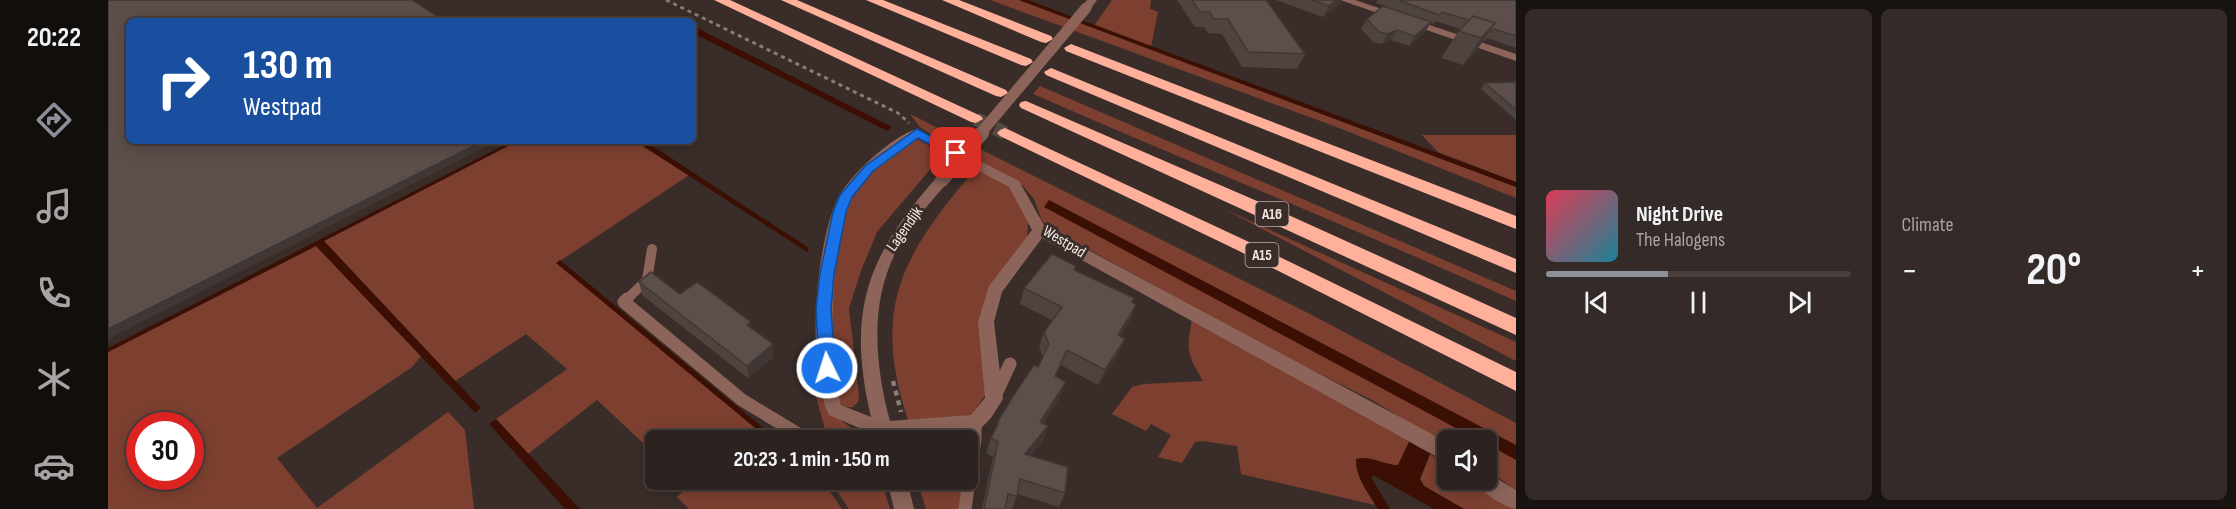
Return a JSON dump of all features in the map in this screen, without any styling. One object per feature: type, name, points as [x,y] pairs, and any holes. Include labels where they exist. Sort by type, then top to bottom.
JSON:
[{"type":"highway","points":[[720,0],[976,119]]},
{"type":"highway","points":[[787,0],[1000,93]]},
{"type":"highway","points":[[873,0],[1026,62]]},
{"type":"highway","points":[[948,0],[1046,39]]},
{"type":"highway","points":[[1071,48],[1516,224]]},
{"type":"highway","points":[[1051,72],[1516,266]]},
{"type":"highway","name":"A16","points":[[1026,105],[1267,212],[1516,327]]},
{"type":"highway","name":"A15","points":[[1005,133],[1243,246],[1516,382]]},
{"type":"street","points":[[1345,0],[1516,58]]},
{"type":"street","name":"Lagendijk","points":[[883,430],[874,400],[870,375],[868,330],[873,295],[885,258],[904,226],[1089,4]]},
{"type":"street","name":"Westpad","points":[[917,133],[1014,184],[1040,230],[1437,448]]},
{"type":"street","points":[[873,430],[835,410],[831,403],[823,309],[827,274],[840,212],[846,195],[874,163],[917,133]]},
{"type":"street","points":[[905,430],[975,422],[985,413],[994,399],[986,322],[995,290],[1040,230]]},
{"type":"street","points":[[1497,488],[1516,501]]},
{"type":"street","points":[[899,490],[904,509]]},
{"type":"lane","points":[[652,249],[647,280],[624,302],[742,400],[792,430]]},
{"type":"lane","points":[[994,399],[1010,364]]},
{"type":"lane","points":[[965,509],[975,439],[975,422]]},
{"type":"path","points":[[666,0],[898,113],[917,133]]},
{"type":"path","points":[[891,376],[905,430]]},
{"type":"shaded area","points":[[990,0],[1019,0],[1516,187],[1516,198],[1334,126]]},
{"type":"shaded area","points":[[1019,0],[1028,0],[1516,182],[1516,187]]},
{"type":"shaded area","points":[[1112,0],[1151,0],[1150,9],[1158,12],[1151,47],[1094,26]]},
{"type":"shaded area","points":[[696,28],[892,127],[887,131],[696,35]]},
{"type":"shaded area","points":[[1040,86],[1516,291],[1516,301],[1033,94]]},
{"type":"shaded area","points":[[910,114],[1310,314],[1516,423],[1516,490],[1497,477],[1497,430],[1437,430],[1437,440],[1374,401],[1268,348],[1062,235],[1042,221],[1034,199],[1023,186],[920,127]]},
{"type":"shaded area","points":[[1422,135],[1516,135],[1516,182],[1438,152]]},
{"type":"shaded area","points":[[916,139],[944,153],[877,232],[861,271],[849,308],[859,396],[858,402],[853,407],[847,407],[835,396],[830,295],[848,204],[864,181],[881,163]]},
{"type":"shaded area","points":[[506,144],[512,144],[324,241],[481,408],[475,413],[316,246],[108,352],[108,348]]},
{"type":"shaded area","points":[[512,144],[640,144],[689,175],[557,263],[758,430],[645,430],[645,445],[597,400],[528,454],[496,419],[567,369],[526,334],[455,381],[324,241]]},
{"type":"shaded area","points":[[640,144],[650,144],[809,248],[807,252]]},
{"type":"shaded area","points":[[977,167],[1011,188],[1028,221],[1027,238],[990,292],[991,386],[972,415],[909,423],[898,382],[893,346],[894,314],[900,284],[912,256],[929,228]]},
{"type":"shaded area","points":[[1049,200],[1487,430],[1460,430],[1044,207]]},
{"type":"shaded area","points":[[1224,209],[1516,342],[1516,361]]},
{"type":"shaded area","points":[[316,246],[421,356],[412,367],[277,458],[317,508],[448,412],[465,430],[474,509],[108,509],[108,352]]},
{"type":"shaded area","points":[[560,260],[766,430],[758,430],[556,263]]},
{"type":"shaded area","points":[[1192,319],[1406,436],[1409,442],[1398,465],[1389,465],[1360,479],[1375,505],[1241,474],[1237,446],[1195,442],[1182,463],[1158,457],[1171,435],[1151,424],[1146,431],[1112,414],[1132,387],[1144,384],[1203,381],[1189,352]]},
{"type":"shaded area","points":[[815,393],[820,395],[837,417],[854,430],[825,430]]},
{"type":"shaded area","points":[[496,419],[580,509],[565,509],[489,424]]},
{"type":"shaded area","points":[[1497,435],[1516,445],[1516,460],[1497,450]]},
{"type":"shaded area","points":[[1409,442],[1430,454],[1420,479],[1424,486],[1464,509],[1434,509],[1373,475],[1372,479],[1390,509],[1378,509],[1360,479],[1356,459],[1367,458],[1398,465]]},
{"type":"shaded area","points":[[1430,454],[1437,459],[1437,490],[1486,490],[1515,509],[1464,509],[1424,486],[1420,479]]},
{"type":"shaded area","points":[[685,490],[828,490],[842,509],[689,509],[677,497]]},
{"type":"shaded area","points":[[884,490],[890,509],[849,509],[837,491]]},
{"type":"shaded area","points":[[920,490],[965,490],[962,509],[926,509]]},
{"type":"building","points":[[108,0],[412,0],[440,18],[126,18],[126,144],[477,144],[108,329]]},
{"type":"building","points":[[1192,0],[1266,0],[1305,54],[1248,52],[1228,19],[1214,19],[1210,12],[1200,12]]},
{"type":"building","points":[[1312,0],[1336,0],[1329,6]]},
{"type":"building","points":[[1399,0],[1516,0],[1516,36],[1494,29],[1491,32],[1489,31],[1495,23],[1473,16],[1469,20],[1442,12],[1439,15]]},
{"type":"building","points":[[1383,6],[1431,22],[1415,36],[1397,30],[1387,34],[1379,32],[1367,19]]},
{"type":"building","points":[[1473,16],[1495,23],[1481,38],[1459,31]]},
{"type":"building","points":[[1516,82],[1516,110],[1485,83]]},
{"type":"building","points":[[1052,254],[1076,266],[1074,270],[1134,298],[1132,302],[1136,305],[1118,335],[1125,339],[1105,370],[1067,350],[1055,376],[1066,382],[1040,422],[1048,426],[1025,454],[1068,467],[1065,493],[1020,479],[1017,496],[1008,494],[1005,509],[984,509],[998,442],[991,438],[1012,398],[1034,365],[1038,367],[1049,344],[1044,332],[1062,307],[1024,288]]},
{"type":"building","points":[[651,272],[680,294],[697,282],[751,322],[747,325],[773,344],[747,366],[639,282]]},
{"type":"tunnel","points":[[976,119],[1005,133]]},
{"type":"route","points":[[827,368],[823,309],[831,250],[846,195],[858,179],[880,158],[917,133],[956,153]]}]
